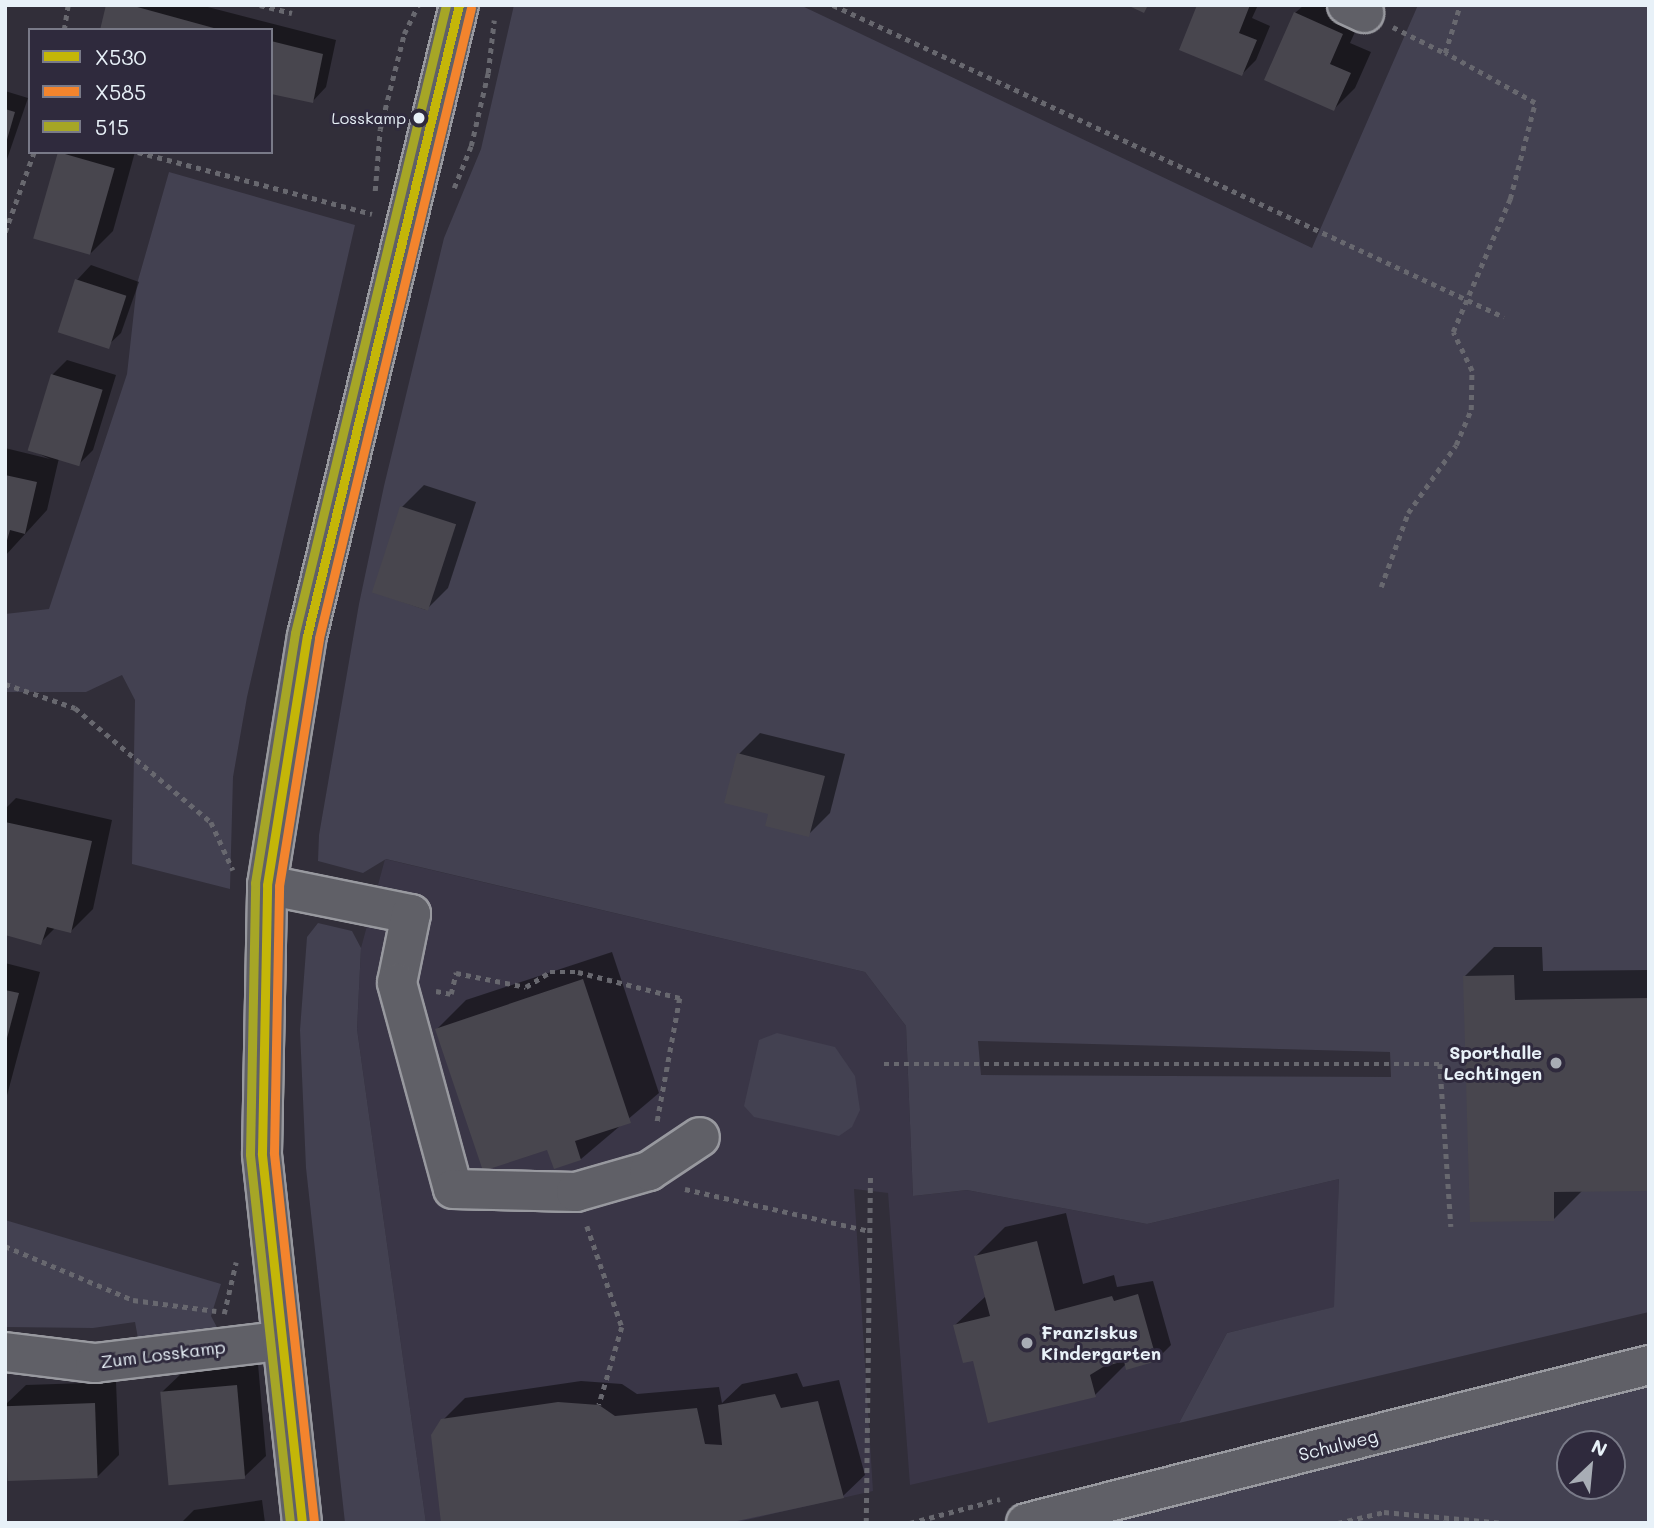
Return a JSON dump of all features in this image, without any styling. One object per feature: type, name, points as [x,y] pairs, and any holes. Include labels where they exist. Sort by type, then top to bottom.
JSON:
[{"type":"street","points":[[302,1523],[280,1341],[262,1153],[262,965],[253,883],[307,636],[459,5]]},
{"type":"street","points":[[253,883],[411,914],[397,984],[453,1189],[576,1192],[649,1171],[700,1137]]},
{"type":"street","name":"Zum Losskamp","points":[[5,1352],[95,1363],[280,1341]]},
{"type":"street","name":"Schulweg","points":[[1026,1523],[1649,1365]]},
{"type":"path","points":[[64,28],[68,5]]},
{"type":"path","points":[[260,5],[292,13]]},
{"type":"path","points":[[833,5],[1504,317]]},
{"type":"path","points":[[1445,53],[1460,5]]},
{"type":"path","points":[[1355,9],[1445,53],[1535,103],[1510,200],[1452,332],[1472,371],[1471,410],[1456,445],[1408,513],[1381,587]]},
{"type":"path","points":[[452,195],[477,122],[494,17]]},
{"type":"path","points":[[5,232],[33,154]]},
{"type":"path","points":[[146,154],[373,214]]},
{"type":"path","points":[[5,684],[75,708],[211,822],[253,883]]},
{"type":"path","points":[[397,984],[451,994],[456,973],[526,987],[550,972],[578,972],[680,998],[649,1171],[670,1185],[870,1231]]},
{"type":"path","points":[[884,1064],[1440,1064],[1451,1227]]},
{"type":"path","points":[[866,1523],[870,1175]]},
{"type":"path","points":[[576,1192],[622,1327],[599,1405]]},
{"type":"path","points":[[5,1246],[133,1300],[222,1311]]},
{"type":"path","points":[[1338,1523],[1384,1512],[1503,1523]]},
{"type":"shaded area","points":[[514,5],[800,5],[1312,248],[1418,5],[1649,5],[1649,1312],[1179,1423],[1227,1333],[1334,1307],[1339,1179],[1147,1224],[967,1190],[913,1196],[906,1026],[865,972],[386,859],[363,873],[318,861],[319,835],[359,604],[384,486],[444,238],[481,149]],"holes":[[[978,1041],[1390,1052],[1391,1077],[981,1075]]]},
{"type":"shaded area","points":[[169,172],[355,225],[247,697],[233,777],[230,889],[132,864],[135,700],[122,675],[86,692],[5,692],[5,614],[49,609],[127,374],[137,284]]},
{"type":"shaded area","points":[[385,859],[865,972],[906,1026],[913,1196],[967,1190],[1147,1224],[1339,1179],[1335,1307],[1227,1333],[1179,1423],[910,1485],[888,1193],[854,1189],[873,1491],[733,1523],[426,1523],[357,1029],[361,948]]},
{"type":"shaded area","points":[[318,923],[352,931],[361,948],[357,1029],[426,1523],[345,1523],[306,1168],[300,1030],[307,937]]},
{"type":"shaded area","points":[[777,1033],[835,1047],[855,1076],[860,1110],[852,1127],[839,1136],[754,1117],[744,1106],[759,1040]]},
{"type":"shaded area","points":[[5,1220],[221,1284],[211,1316],[220,1333],[139,1344],[135,1322],[93,1328],[5,1327]]},
{"type":"shaded area","points":[[1649,1386],[1649,1523],[1119,1521]]},
{"type":"building","points":[[106,5],[130,5],[214,28],[100,28]]},
{"type":"building","points":[[1127,5],[1148,5],[1144,13]]},
{"type":"building","points":[[1197,5],[1250,5],[1239,33],[1257,40],[1242,76],[1179,50]]},
{"type":"building","points":[[1294,12],[1343,34],[1330,64],[1351,73],[1334,111],[1264,80]]},
{"type":"building","points":[[273,42],[323,54],[313,103],[273,94]]},
{"type":"building","points":[[5,109],[15,112],[6,143],[5,142]]},
{"type":"building","points":[[57,154],[115,168],[90,255],[33,239]]},
{"type":"building","points":[[75,279],[126,296],[109,349],[58,332]]},
{"type":"building","points":[[51,374],[103,390],[79,466],[28,451]]},
{"type":"building","points":[[5,475],[37,482],[25,534],[10,530],[6,544]]},
{"type":"building","points":[[400,506],[456,524],[428,611],[372,593]]},
{"type":"building","points":[[737,753],[825,776],[809,837],[765,826],[768,814],[724,803]]},
{"type":"building","points":[[5,822],[92,841],[71,933],[47,927],[41,945],[5,935]]},
{"type":"building","name":"Sporthalle Lechtingen","points":[[1514,975],[1515,1000],[1649,998],[1649,1191],[1554,1192],[1554,1221],[1470,1222],[1463,976]]},
{"type":"building","points":[[583,979],[631,1123],[575,1141],[581,1160],[554,1169],[547,1150],[483,1171],[435,1029]]},
{"type":"building","points":[[5,990],[19,993],[6,1042],[5,1042]]},
{"type":"building","name":"Franziskus Kindergarten","points":[[1037,1241],[1055,1311],[1112,1296],[1114,1301],[1138,1294],[1157,1361],[1126,1370],[1124,1361],[1103,1367],[1090,1375],[1096,1397],[988,1423],[973,1361],[963,1363],[953,1325],[990,1316],[974,1256]]},
{"type":"building","points":[[237,1385],[245,1479],[168,1485],[160,1392]]},
{"type":"building","points":[[775,1394],[781,1408],[818,1401],[844,1498],[728,1523],[441,1523],[431,1435],[441,1419],[558,1402],[599,1405],[615,1416],[697,1408],[705,1444],[722,1445],[718,1405]]},
{"type":"building","points":[[95,1403],[98,1478],[8,1481],[5,1406]]},
{"type":"transit line","name":"515","points":[[290,1523],[250,1154],[255,883],[295,633],[446,5]]},
{"type":"transit line","name":"X530","points":[[302,1523],[262,1153],[267,885],[307,636],[459,5]]},
{"type":"transit line","name":"X585","points":[[314,1522],[274,1152],[279,886],[319,638],[471,8]]},
{"type":"place","name":"Losskamp","points":[[419,118]]},
{"type":"place","name":"Sporthalle Lechtingen","points":[[1556,1063]]},
{"type":"place","name":"Franziskus Kindergarten","points":[[1027,1343]]}]
